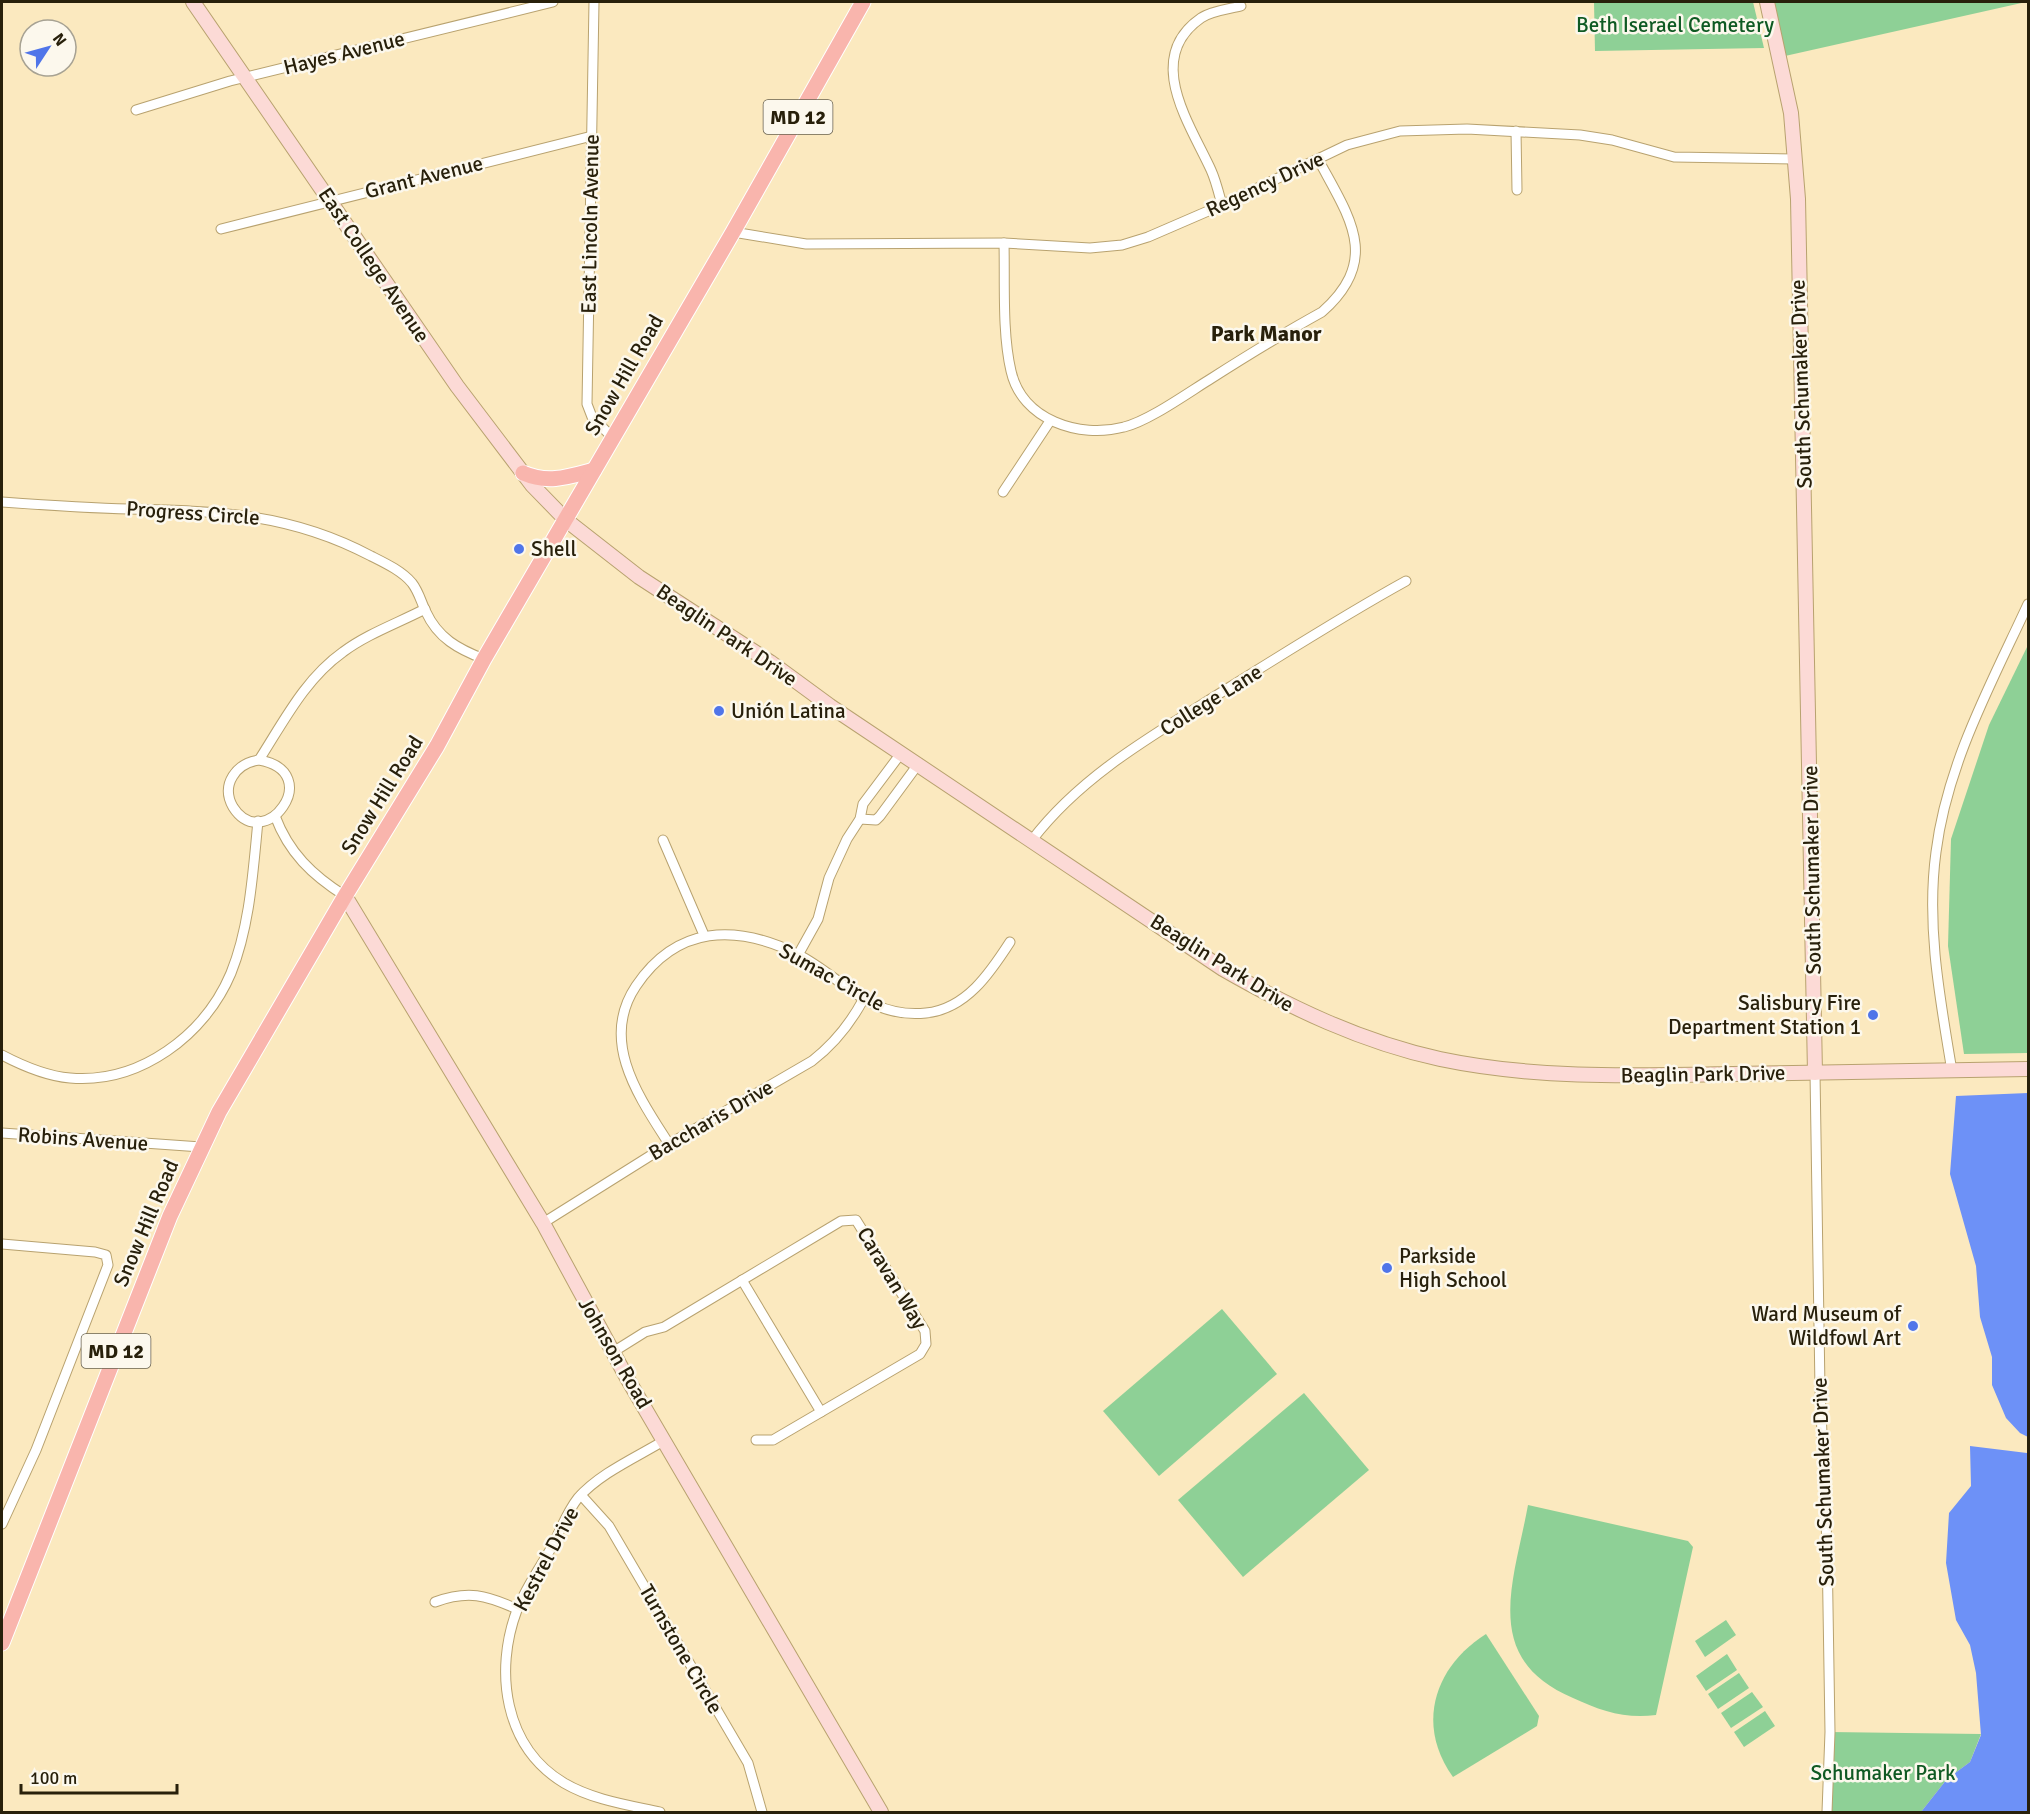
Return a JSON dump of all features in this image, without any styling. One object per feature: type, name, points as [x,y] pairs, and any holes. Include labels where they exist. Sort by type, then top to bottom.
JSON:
[{"type":"main road","name":"East College Avenue","points":[[193,2],[457,386],[523,473],[566,520]]},
{"type":"main road","name":"Snow Hill Road","points":[[2,1643],[67,1472],[201,1147],[345,896],[437,746],[484,659],[733,232],[863,2]]},
{"type":"main road","name":"South Schumaker Drive","points":[[1767,2],[1791,113],[1796,159],[1815,1073]]},
{"type":"main road","points":[[523,473],[534,478],[557,480],[594,470]]},
{"type":"main road","name":"Beaglin Park Drive","points":[[566,520],[639,577],[1223,969],[1327,1023],[1390,1045],[1478,1066],[1546,1073],[1635,1076],[2026,1069]]},
{"type":"main road","name":"Johnson Road","points":[[345,896],[543,1223],[613,1352],[879,1812]]},
{"type":"street","name":"Hayes Avenue","points":[[136,110],[244,77],[553,2]]},
{"type":"street","name":"East Lincoln Avenue","points":[[594,2],[587,404],[592,417],[612,437]]},
{"type":"street","points":[[1222,205],[1212,173],[1177,96],[1173,78],[1173,60],[1183,34],[1203,16],[1241,6]]},
{"type":"street","name":"Regency Drive","points":[[733,232],[806,244],[1004,243],[1090,248],[1122,245],[1148,237],[1222,205],[1347,145],[1400,131],[1516,131],[1601,138],[1674,157],[1796,159]]},
{"type":"street","points":[[1516,131],[1516,190]]},
{"type":"street","name":"Grant Avenue","points":[[221,229],[592,136]]},
{"type":"street","points":[[1004,243],[1005,303],[1011,371],[1019,394],[1034,413],[1050,421],[1089,431],[1126,427],[1181,397],[1322,312],[1339,296],[1350,276],[1356,245],[1348,213],[1318,159]]},
{"type":"street","points":[[1003,492],[1050,421]]},
{"type":"street","name":"Progress Circle","points":[[2,502],[127,509],[209,510],[272,519],[327,536],[398,571],[417,589],[434,627],[461,651],[484,659]]},
{"type":"street","name":"College Lane","points":[[1032,840],[1052,814],[1110,764],[1302,641],[1406,581]]},
{"type":"street","points":[[1952,1071],[1936,962],[1933,903],[1936,850],[1950,790],[1970,730],[2028,604]]},
{"type":"street","points":[[259,760],[307,686],[323,668],[344,650],[425,609]]},
{"type":"street","points":[[798,954],[822,908],[837,859],[860,819],[863,804],[902,752]]},
{"type":"street","points":[[259,760],[277,766],[288,781],[288,800],[275,816],[258,821],[241,815],[235,809],[228,791],[234,773],[250,761],[259,760]]},
{"type":"street","points":[[860,819],[876,820],[919,763]]},
{"type":"street","points":[[275,816],[282,833],[303,864],[345,896]]},
{"type":"street","points":[[2,1055],[44,1073],[71,1078],[100,1077],[121,1073],[139,1065],[166,1052],[187,1036],[222,993],[235,962],[244,929],[258,821]]},
{"type":"street","points":[[663,840],[704,935],[656,963],[637,984],[623,1014],[620,1040],[623,1058],[643,1103],[669,1144]]},
{"type":"street","name":"Sumac Circle","points":[[704,935],[726,934],[753,938],[798,954],[876,1007],[908,1013],[927,1013],[951,1004],[981,984],[1010,942]]},
{"type":"street","name":"Baccharis Drive","points":[[543,1223],[669,1144],[812,1061],[841,1033],[863,1000]]},
{"type":"street","name":"South Schumaker Drive","points":[[1815,1073],[1820,1389],[1827,1545],[1830,1732],[1827,1812]]},
{"type":"street","name":"Robins Avenue","points":[[2,1133],[201,1147]]},
{"type":"street","name":"Caravan Way","points":[[613,1352],[645,1332],[664,1327],[841,1221],[856,1220],[866,1231],[925,1331],[926,1344],[920,1354],[773,1440],[756,1440]]},
{"type":"street","points":[[2,1244],[95,1252],[106,1255],[108,1265],[36,1450],[2,1524]]},
{"type":"street","points":[[742,1280],[821,1412]]},
{"type":"street","name":"Kestrel Drive","points":[[660,1812],[592,1795],[564,1783],[543,1767],[524,1742],[514,1721],[505,1692],[503,1660],[517,1609],[581,1495],[600,1480],[665,1440]]},
{"type":"street","name":"Turnstone Circle","points":[[581,1495],[609,1526],[748,1763],[762,1812]]},
{"type":"street","points":[[435,1602],[455,1595],[488,1596],[517,1609]]},
{"type":"green space","name":"Beth Iserael Cemetery","points":[[1594,2],[1753,2],[1764,48],[1595,51]]},
{"type":"green space","points":[[1773,2],[2026,2],[1785,56]]},
{"type":"green space","points":[[2028,645],[2028,1053],[1964,1054],[1948,946],[1951,839],[1989,725]]},
{"type":"green space","points":[[1222,1309],[1277,1374],[1159,1476],[1103,1411]]},
{"type":"green space","points":[[1304,1393],[1369,1470],[1243,1577],[1178,1500]]},
{"type":"green space","points":[[1528,1505],[1688,1541],[1693,1547],[1656,1715],[1623,1715],[1593,1707],[1544,1682],[1525,1662],[1514,1640],[1510,1616],[1516,1562]]},
{"type":"green space","points":[[1726,1620],[1736,1635],[1705,1657],[1695,1641]]},
{"type":"green space","points":[[1486,1634],[1539,1716],[1537,1726],[1453,1777],[1441,1757],[1435,1737],[1433,1717],[1436,1698],[1443,1679],[1454,1662],[1468,1647]]},
{"type":"green space","points":[[1727,1654],[1737,1670],[1706,1691],[1696,1676]]},
{"type":"green space","points":[[1739,1673],[1749,1688],[1718,1709],[1708,1694]]},
{"type":"green space","points":[[1752,1692],[1763,1707],[1731,1728],[1721,1713]]},
{"type":"green space","points":[[1765,1711],[1775,1726],[1744,1747],[1734,1732]]},
{"type":"green space","name":"Schumaker Park","points":[[1830,1732],[1981,1734],[1970,1762],[1947,1779],[1921,1812],[1827,1812]]},
{"type":"water","points":[[2028,1093],[2028,1437],[2020,1433],[2006,1418],[1992,1385],[1992,1357],[1980,1317],[1976,1266],[1950,1174],[1956,1096]]},
{"type":"water","points":[[1970,1446],[2027,1453],[2028,1450],[2028,1812],[1921,1812],[1947,1779],[1970,1762],[1981,1735],[1976,1673],[1970,1645],[1956,1620],[1946,1563],[1949,1513],[1971,1486]]},
{"type":"place","name":"Shell","points":[[519,549]]},
{"type":"place","name":"Unión Latina","points":[[719,711]]},
{"type":"place","name":"Salisbury Fire Department Station 1","points":[[1873,1015]]},
{"type":"place","name":"Parkside High School","points":[[1387,1268]]},
{"type":"place","name":"Ward Museum of Wildfowl Art","points":[[1913,1326]]},
{"type":"district","name":"Park Manor","points":[[1266,333]]}]
